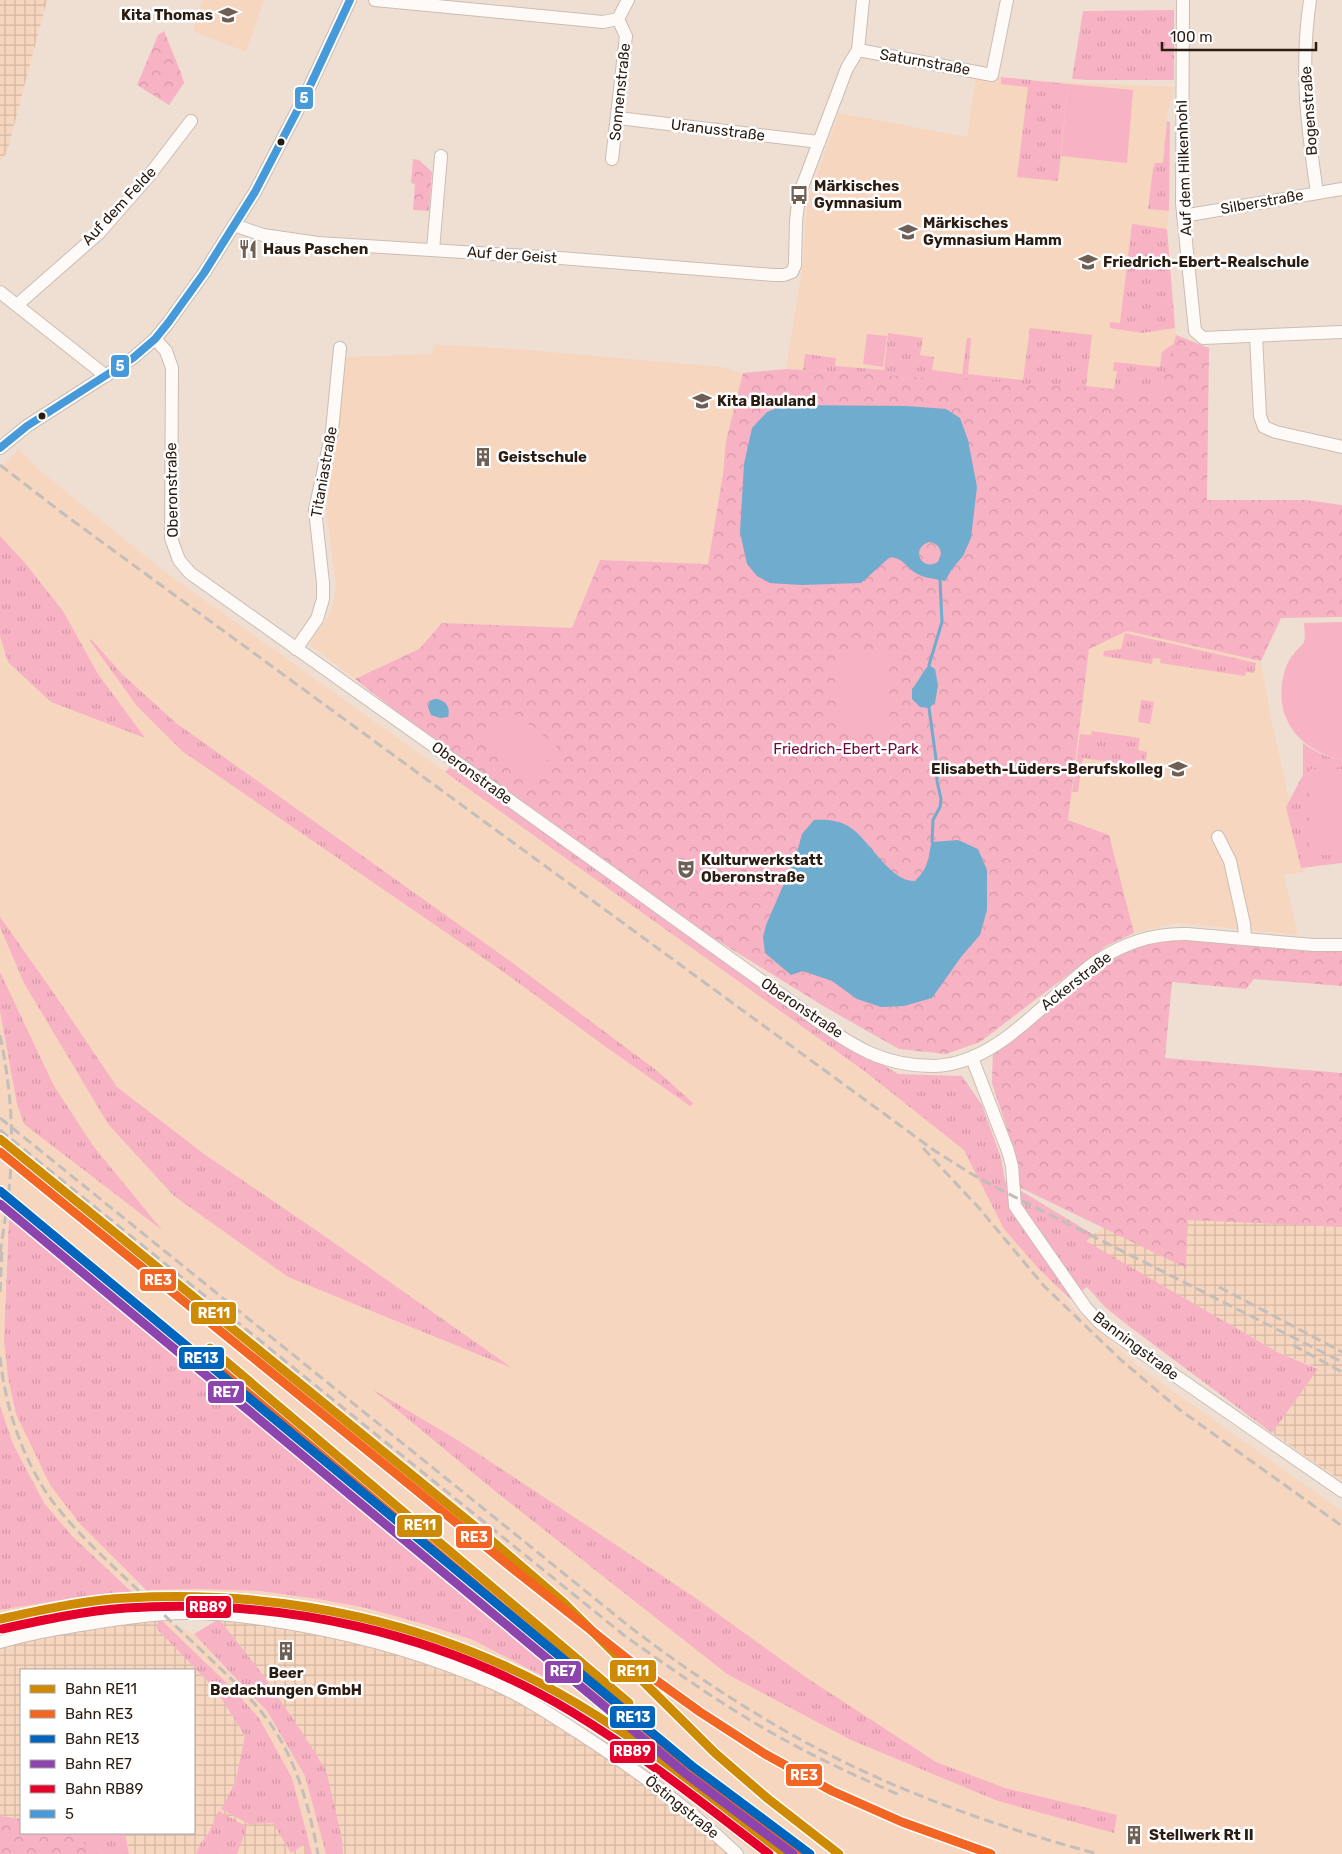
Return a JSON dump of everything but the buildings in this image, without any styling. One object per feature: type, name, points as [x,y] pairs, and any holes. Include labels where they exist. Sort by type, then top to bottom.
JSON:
[{"type":"street","points":[[1,447],[42,416],[133,358],[154,339],[187,298],[255,192],[301,103],[348,8],[350,0]]},
{"type":"street","points":[[375,0],[603,22],[618,19],[628,0]]},
{"type":"street","points":[[818,142],[847,68],[858,50],[863,0]]},
{"type":"street","name":"Saturnstraße","points":[[858,50],[992,75],[1007,0]]},
{"type":"street","name":"Auf dem Hilkenhohl","points":[[1183,0],[1183,216],[1194,326],[1197,334],[1203,338],[1256,336]]},
{"type":"street","name":"Bogenstraße","points":[[1310,0],[1304,50],[1305,88],[1307,125],[1317,193]]},
{"type":"street","name":"Sonnenstraße","points":[[612,159],[626,36],[618,19]]},
{"type":"street","name":"Uranusstraße","points":[[618,118],[818,142]]},
{"type":"street","name":"Auf dem Felde","points":[[17,305],[99,233],[148,177],[191,120]]},
{"type":"street","name":"Auf der Geist","points":[[234,225],[263,235],[318,243],[578,259],[784,275],[792,272],[795,265],[796,221],[799,195],[818,142]]},
{"type":"street","points":[[433,250],[440,156]]},
{"type":"street","name":"Silberstraße","points":[[1183,216],[1342,189]]},
{"type":"street","points":[[0,292],[106,376]]},
{"type":"street","points":[[1342,332],[1256,336],[1260,416],[1264,426],[1276,432],[1342,447]]},
{"type":"street","name":"Oberonstraße","points":[[154,339],[166,351],[172,368],[171,538],[179,560],[190,573],[414,730],[742,967],[850,1041],[868,1052],[887,1060],[912,1065],[937,1066],[955,1064],[972,1058]]},
{"type":"street","name":"Titaniastraße","points":[[296,649],[317,619],[323,599],[315,510],[332,430],[340,348]]},
{"type":"street","points":[[1218,837],[1230,861],[1244,924],[1245,938]]},
{"type":"street","name":"Ackerstraße","points":[[972,1058],[993,1047],[1012,1033],[1096,962],[1126,945],[1142,939],[1173,934],[1245,938],[1314,945],[1342,945]]},
{"type":"street","name":"Banningstraße","points":[[972,1058],[1008,1151],[1012,1166],[1015,1206],[1086,1308],[1100,1323],[1126,1342],[1342,1491]]},
{"type":"street","name":"Östingstraße","points":[[0,1642],[46,1630],[97,1622],[191,1612],[263,1619],[329,1630],[394,1647],[492,1683],[564,1723],[632,1767],[737,1854]]},
{"type":"shaded area","points":[[0,0],[47,0],[7,152],[0,162]]},
{"type":"shaded area","name":"Kita Thomas","points":[[202,0],[264,0],[246,52],[193,31]]},
{"type":"shaded area","points":[[976,75],[1031,81],[1175,87],[1168,111],[1163,164],[1148,209],[1169,211],[1167,229],[1176,335],[1160,392],[786,369],[803,262],[807,202],[839,113],[967,137]]},
{"type":"shaded area","points":[[434,344],[528,350],[722,367],[743,373],[726,441],[723,474],[708,565],[600,560],[572,628],[442,623],[419,649],[355,679],[309,644],[331,612],[336,586],[326,509],[346,357],[431,354]]},
{"type":"shaded area","points":[[19,449],[38,469],[164,571],[863,1070],[1001,1178],[994,1199],[1071,1306],[1138,1366],[1342,1511],[1342,1854],[754,1854],[640,1762],[523,1689],[436,1650],[334,1621],[266,1609],[173,1607],[108,1611],[33,1622],[0,1630],[0,1610],[86,1596],[133,1592],[72,1536],[44,1503],[13,1444],[0,1405],[0,468]],"holes":[[[9,1217],[564,1674],[558,1684],[473,1640],[366,1608],[260,1591],[200,1589],[134,1592],[140,1585],[80,1524],[50,1485],[16,1414],[8,1377],[4,1340]]]},
{"type":"shaded area","name":"Elisabeth-Lüders-Berufskolleg","points":[[1127,631],[1261,661],[1271,718],[1305,872],[1284,875],[1298,935],[1177,923],[1134,933],[1109,835],[1068,820],[1089,649]]},
{"type":"shaded area","points":[[1144,1196],[1342,1222],[1342,1481],[1272,1433],[1318,1368],[1279,1353],[1085,1241]]},
{"type":"shaded area","points":[[158,1617],[194,1634],[267,1711],[305,1776],[326,1854],[312,1854],[292,1778]]},
{"type":"shaded area","points":[[158,1617],[157,1629],[216,1690],[245,1736],[235,1783],[221,1809],[249,1824],[273,1822],[290,1852],[306,1842],[306,1854],[237,1854],[208,1834],[200,1844],[196,1854],[129,1854],[125,1834],[195,1834],[195,1669],[20,1669],[20,1819],[0,1816],[0,1643]]},
{"type":"shaded area","points":[[219,1619],[331,1631],[497,1685],[631,1770],[735,1854],[343,1854],[342,1839],[298,1726],[260,1671]]},
{"type":"green space","points":[[1174,10],[1174,80],[1072,79],[1083,11]]},
{"type":"green space","points":[[164,31],[184,83],[169,105],[137,85],[158,35]]},
{"type":"green space","points":[[1001,77],[1068,84],[1058,181],[1017,177],[1028,87],[1001,84]]},
{"type":"green space","points":[[1068,84],[1133,90],[1127,163],[1061,156]]},
{"type":"green space","points":[[1167,121],[1170,122],[1169,211],[1148,209],[1153,169],[1155,163],[1163,163]]},
{"type":"green space","points":[[413,159],[419,160],[432,172],[429,211],[413,210],[415,184],[411,183]]},
{"type":"green space","points":[[1132,224],[1167,229],[1175,328],[1142,333],[1110,328],[1110,322],[1120,323]]},
{"type":"green space","points":[[1030,328],[1092,335],[1086,386],[1114,389],[1117,371],[1113,371],[1114,362],[1160,367],[1162,352],[1173,344],[1166,393],[786,369],[803,370],[805,354],[836,358],[835,366],[884,370],[888,333],[923,338],[920,355],[934,357],[932,370],[962,374],[967,338],[971,338],[968,374],[1023,380]]},
{"type":"green space","points":[[867,334],[887,336],[883,367],[863,364]]},
{"type":"green space","name":"Friedrich-Ebert-Park","points":[[1176,335],[1209,348],[1207,500],[1306,500],[1342,505],[1342,617],[1281,618],[1261,661],[1127,631],[1089,649],[1068,820],[1109,835],[1134,933],[1106,946],[980,1042],[946,1054],[899,1049],[825,1007],[589,861],[355,679],[419,649],[442,623],[572,628],[600,560],[708,564],[723,474],[726,441],[743,373],[786,369],[1160,392]]},
{"type":"green space","points":[[0,536],[25,563],[63,611],[98,674],[145,738],[51,702],[8,662],[0,636]]},
{"type":"green space","points":[[1342,622],[1342,760],[1312,748],[1300,739],[1291,727],[1285,714],[1282,700],[1282,684],[1287,665],[1304,642],[1304,623]]},
{"type":"green space","points":[[1125,633],[1256,663],[1254,673],[1246,672],[1245,676],[1160,663],[1161,659],[1153,658],[1152,664],[1103,656],[1104,651],[1121,649]]},
{"type":"green space","points":[[91,639],[123,675],[176,723],[510,961],[656,1070],[693,1103],[690,1106],[505,973],[182,751],[137,706],[90,641]]},
{"type":"green space","points":[[887,649],[889,732],[836,733],[835,650]]},
{"type":"green space","points":[[1141,700],[1154,702],[1150,724],[1138,722]]},
{"type":"green space","points":[[508,709],[557,746],[534,778],[484,742]]},
{"type":"green space","points":[[1092,731],[1140,738],[1138,750],[1147,752],[1144,767],[1083,758],[1078,792],[1072,792],[1080,734],[1091,735]]},
{"type":"green space","points":[[1303,743],[1321,754],[1342,760],[1342,769],[1310,769],[1310,855],[1342,855],[1342,863],[1301,868],[1286,807],[1303,775]]},
{"type":"green space","points":[[450,767],[700,938],[841,1039],[898,1074],[962,1076],[982,1105],[1001,1158],[1005,1181],[1094,1235],[1086,1241],[1279,1353],[1318,1369],[1272,1433],[1130,1327],[1105,1307],[1087,1287],[1070,1299],[1039,1269],[1004,1229],[964,1150],[863,1070],[445,772]]},
{"type":"green space","points":[[1309,769],[1342,769],[1342,855],[1310,855]]},
{"type":"green space","points":[[0,917],[117,1087],[204,1154],[512,1368],[288,1277],[174,1196],[108,1124],[24,983],[0,927]]},
{"type":"green space","points":[[1141,939],[1201,941],[1342,952],[1342,986],[1254,979],[1246,989],[1172,982],[1165,1058],[1342,1073],[1342,1227],[1188,1220],[1186,1268],[1019,1187],[1017,1159],[992,1083],[993,1047],[1078,976]]},
{"type":"green space","points":[[0,972],[54,1086],[94,1147],[162,1230],[24,1124],[17,1104],[0,1011]]},
{"type":"green space","points":[[9,1216],[564,1674],[558,1684],[473,1640],[366,1608],[260,1591],[146,1590],[80,1524],[50,1485],[16,1414],[8,1377],[4,1340]]},
{"type":"green space","points":[[372,1389],[459,1441],[568,1513],[694,1597],[810,1680],[936,1762],[1005,1788],[1117,1815],[1114,1833],[998,1801],[851,1740],[727,1674],[495,1491]]},
{"type":"green space","points":[[0,1405],[13,1444],[44,1503],[72,1536],[133,1593],[86,1596],[0,1610]]},
{"type":"green space","points":[[149,1608],[66,1621],[0,1636],[0,1630],[37,1622]]},
{"type":"green space","points":[[158,1617],[234,1690],[259,1718],[292,1778],[312,1854],[306,1854],[306,1843],[291,1853],[273,1823],[249,1824],[221,1809],[235,1783],[245,1736],[216,1690],[157,1629]]},
{"type":"green space","points":[[219,1619],[260,1671],[326,1770],[342,1839],[343,1854],[326,1854],[305,1776],[267,1711],[194,1634]]},
{"type":"green space","points":[[219,1811],[247,1827],[237,1854],[196,1854],[200,1844],[208,1834]]},
{"type":"green space","points":[[0,1816],[20,1819],[20,1834],[125,1834],[129,1854],[0,1854]]},
{"type":"green space","points":[[0,1818],[20,1821],[20,1834],[77,1834],[92,1854],[0,1854]]},
{"type":"water","points":[[785,405],[906,406],[946,409],[960,418],[968,440],[977,487],[971,538],[963,556],[945,581],[921,576],[900,560],[890,557],[861,583],[801,585],[770,583],[757,576],[747,564],[740,532],[744,464],[752,428],[767,412]],"holes":[[[929,542],[938,546],[941,554],[938,562],[932,564],[923,562],[919,554],[923,545]]]},
{"type":"water","points":[[929,665],[935,669],[938,685],[935,703],[929,708],[920,707],[912,699],[912,689]]},
{"type":"water","points":[[434,699],[441,700],[446,704],[449,710],[448,717],[440,718],[431,715],[428,707],[430,701]]},
{"type":"water","points":[[814,820],[831,820],[848,826],[897,875],[915,881],[925,868],[932,842],[958,840],[978,849],[987,870],[987,910],[980,935],[961,957],[932,998],[904,1006],[881,1007],[857,999],[832,981],[803,971],[791,975],[765,953],[763,937],[766,925],[796,856],[802,834]]},
{"type":"waterway","points":[[929,665],[942,622],[940,580]]},
{"type":"waterway","points":[[929,708],[937,781],[941,799],[940,807],[933,820],[932,842]]},
{"type":"railway","points":[[0,465],[65,515],[935,1151],[999,1189],[1342,1362]]},
{"type":"railway","points":[[0,1035],[9,1089],[12,1143],[9,1189],[0,1255]]},
{"type":"railway","points":[[0,1118],[630,1627],[701,1678],[775,1725],[852,1766],[892,1784],[973,1816],[1098,1854]]},
{"type":"railway","points":[[0,1130],[625,1636],[716,1699],[772,1733],[836,1766],[902,1796]]},
{"type":"railway","points":[[923,1148],[979,1208],[1044,1286],[1121,1360],[1180,1410],[1342,1526]]},
{"type":"railway","points":[[0,1292],[2,1249]]},
{"type":"railway","points":[[1219,1287],[1342,1352]]},
{"type":"railway","points":[[1293,1345],[1342,1372]]},
{"type":"railway","points":[[0,1357],[5,1391],[14,1425],[27,1458],[44,1489],[70,1523],[89,1543],[225,1672],[263,1714],[274,1729],[292,1763],[305,1799],[318,1854]]},
{"type":"rail line","name":"RE11","points":[[0,1139],[477,1528],[564,1603],[715,1753],[767,1798],[839,1854]]},
{"type":"rail line","name":"RE3","points":[[0,1152],[512,1568],[639,1668],[700,1712],[765,1754],[832,1791],[902,1822],[991,1854]]},
{"type":"rail line","name":"RE13","points":[[0,1191],[692,1766],[810,1854]]},
{"type":"rail line","name":"RE7","points":[[0,1204],[686,1774],[793,1854]]},
{"type":"rail line","name":"RE11","points":[[210,1348],[629,1703]]},
{"type":"rail line","name":"RE3","points":[[204,1356],[690,1766],[760,1822],[806,1854]]},
{"type":"rail line","name":"RE11","points":[[0,1619],[95,1601],[127,1598],[186,1597],[244,1599],[302,1606],[360,1617],[416,1632],[471,1652],[524,1675],[576,1703],[657,1756],[785,1854]]},
{"type":"rail line","name":"RB89","points":[[2,1629],[95,1611],[184,1606],[300,1615],[357,1626],[413,1641],[468,1661],[521,1684],[572,1712],[648,1762],[769,1854]]},
{"type":"transit line","name":"5","points":[[0,448],[27,426],[133,358],[155,339],[168,323],[204,273],[255,192],[309,88],[350,0]]},
{"type":"place","name":"Kita Thomas","points":[[228,15]]},
{"type":"place","name":"Märkisches Gymnasium","points":[[799,195]]},
{"type":"place","name":"Märkisches Gymnasium Hamm","points":[[908,232]]},
{"type":"place","name":"Haus Paschen","points":[[248,249]]},
{"type":"place","name":"Friedrich-Ebert-Realschule","points":[[1088,262]]},
{"type":"place","name":"Kita Blauland","points":[[702,401]]},
{"type":"place","name":"Geistschule","points":[[483,457]]},
{"type":"place","name":"Elisabeth-Lüders-Berufskolleg","points":[[1178,769]]},
{"type":"place","name":"Kulturwerkstatt Oberonstraße","points":[[686,869]]},
{"type":"place","name":"Beer Bedachungen GmbH","points":[[286,1651]]},
{"type":"place","name":"Stellwerk Rt II","points":[[1134,1835]]}]
